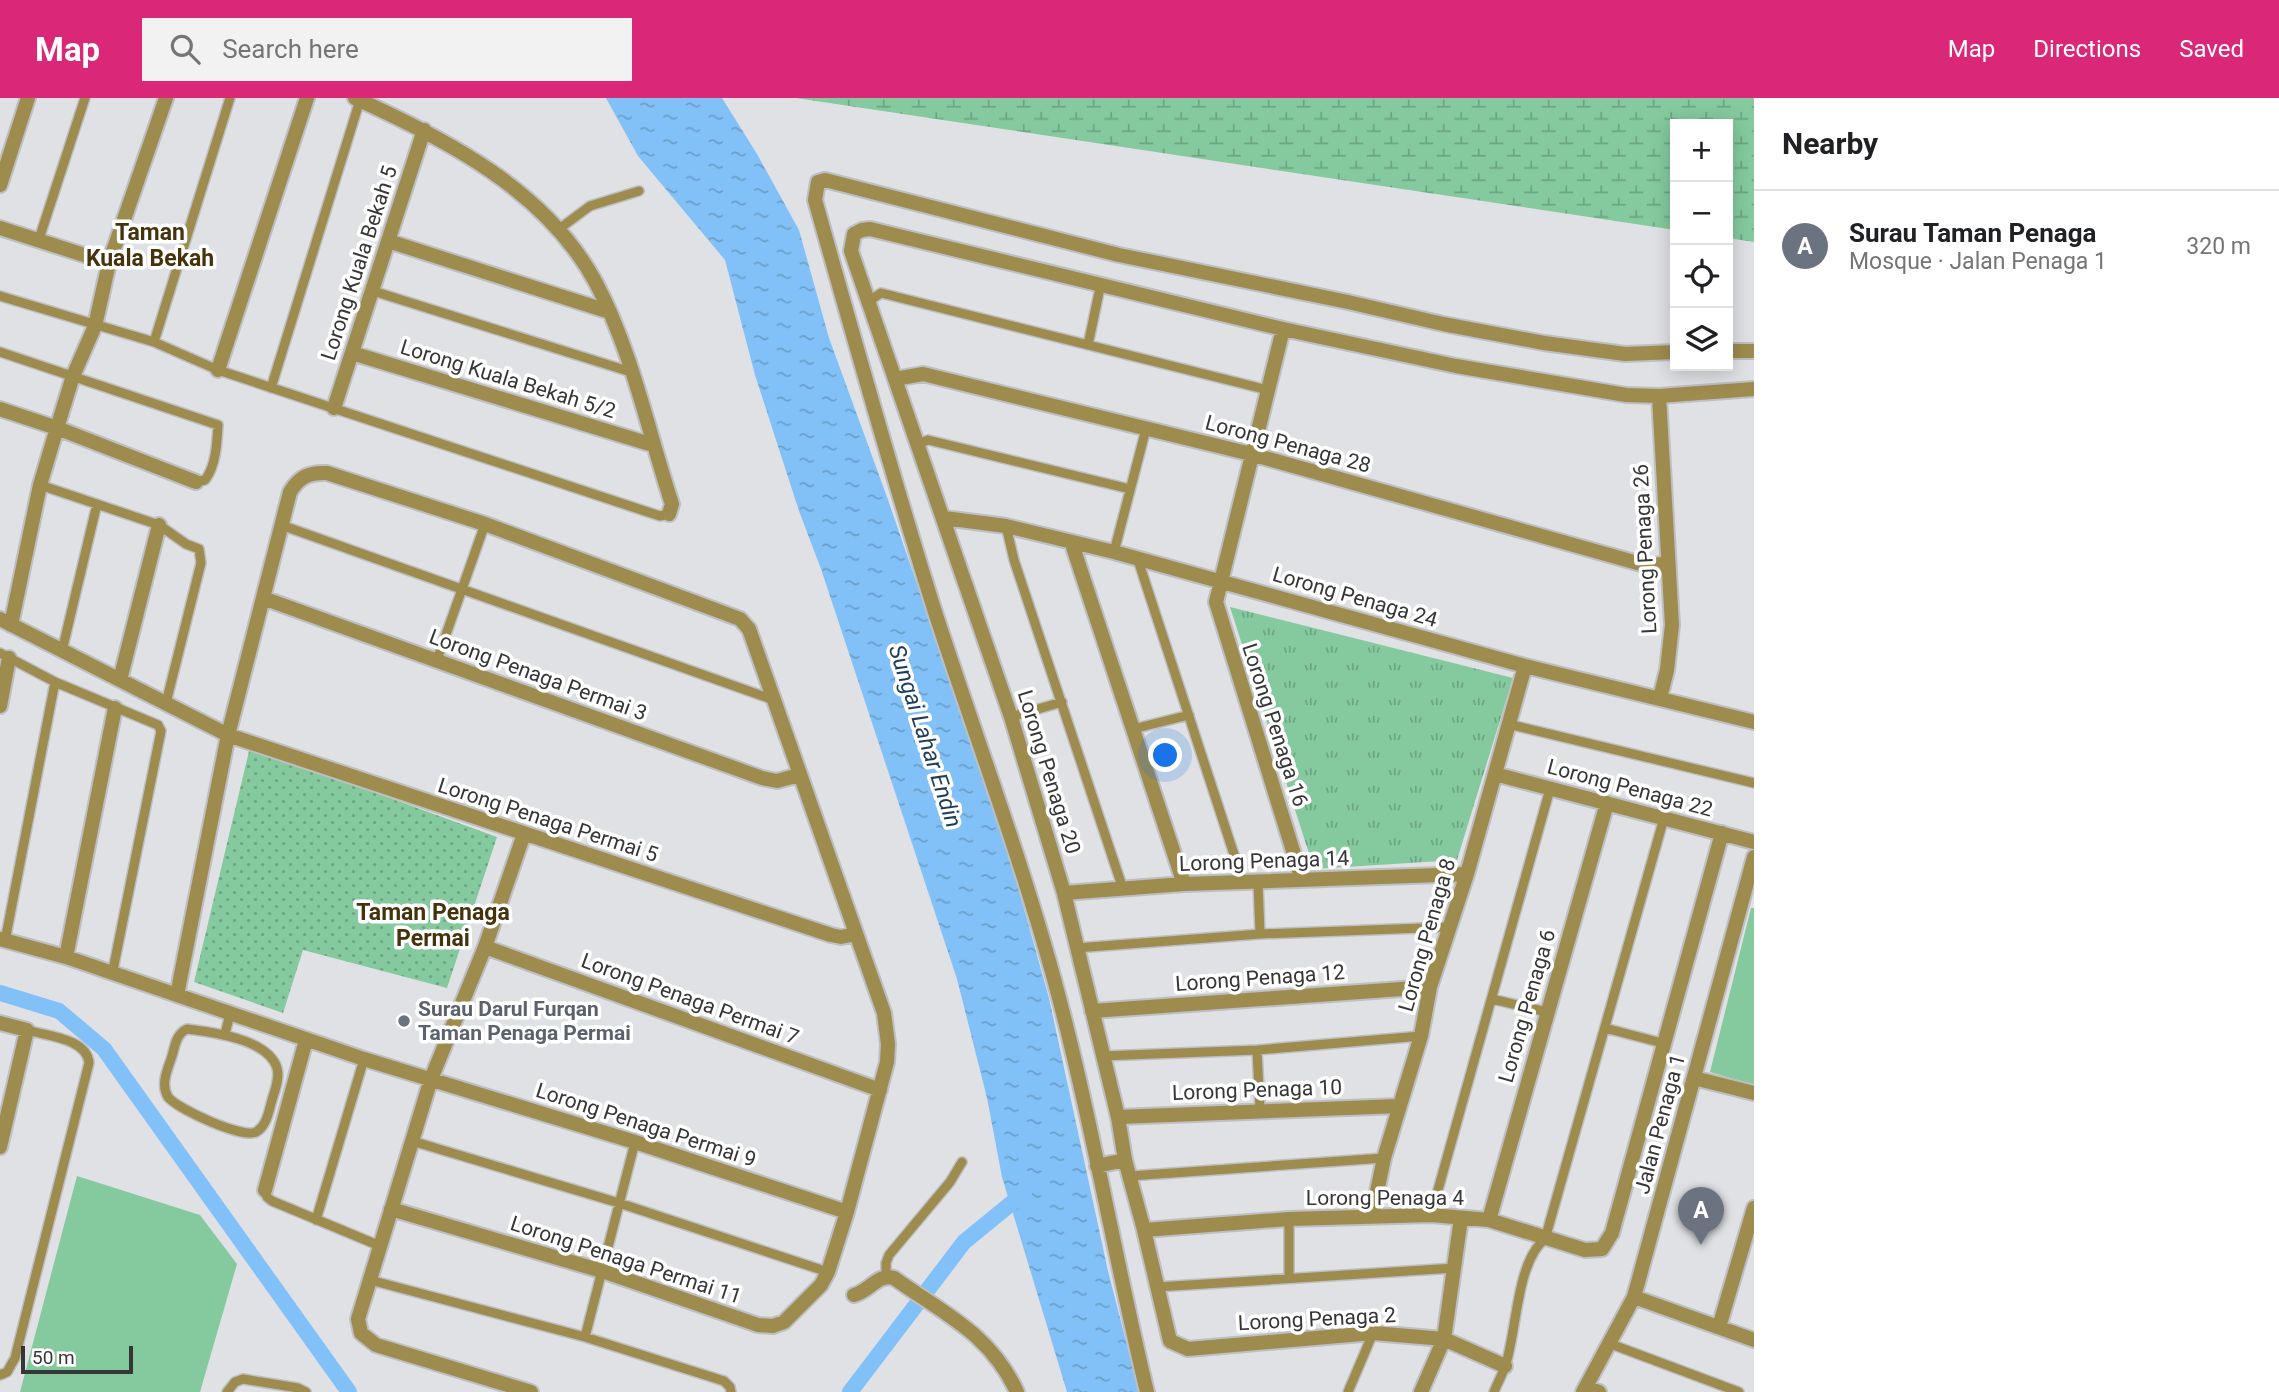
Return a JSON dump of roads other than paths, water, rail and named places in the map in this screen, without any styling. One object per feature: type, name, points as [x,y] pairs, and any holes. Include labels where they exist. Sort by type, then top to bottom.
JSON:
[{"type":"street","points":[[0,185],[28,98]]},
{"type":"street","points":[[6,622],[57,428],[73,376],[95,326],[109,263],[166,98]]},
{"type":"street","points":[[218,370],[307,98]]},
{"type":"street","points":[[358,99],[424,130],[508,184],[559,229],[586,266],[610,312],[672,504],[669,514]]},
{"type":"street","name":"Lorong Kuala Bekah 5","points":[[334,408],[424,130]]},
{"type":"street","points":[[1147,1392],[1054,978],[1007,824],[935,611],[870,396],[815,200],[818,182],[825,180],[1119,255],[1443,324],[1544,343],[1625,354],[1670,352]]},
{"type":"street","points":[[0,228],[109,263]]},
{"type":"street","name":"Lorong Penaga 20","points":[[1101,283],[870,229],[854,234],[851,251],[1011,717],[1064,893],[1118,1117],[1125,1160],[1170,1341]]},
{"type":"street","points":[[388,241],[610,312]]},
{"type":"street","points":[[1101,283],[1283,328],[1456,366],[1603,392],[1659,396],[1754,389]]},
{"type":"street","name":"Lorong Penaga 16","points":[[1283,328],[1216,602],[1302,880]]},
{"type":"street","points":[[1733,351],[1754,351]]},
{"type":"street","name":"Lorong Kuala Bekah 5/2","points":[[352,353],[653,445]]},
{"type":"street","name":"Lorong Penaga 28","points":[[895,379],[923,374],[1251,454],[1641,564],[1668,563]]},
{"type":"street","name":"Lorong Penaga 26","points":[[1659,396],[1672,625],[1667,670],[1660,698]]},
{"type":"street","points":[[0,409],[57,428],[195,482]]},
{"type":"street","name":"Lorong Penaga Permai 11","points":[[177,995],[228,734],[281,525],[290,492],[296,481],[316,472],[327,473],[485,524],[740,619],[750,629],[887,1029],[887,1062],[880,1090],[847,1212],[828,1272],[821,1285],[784,1322],[773,1326],[758,1325],[602,1271],[391,1209]]},
{"type":"street","name":"Lorong Penaga 24","points":[[944,518],[1006,526],[1114,552],[1525,666],[1754,722]]},
{"type":"street","points":[[120,680],[159,525]]},
{"type":"street","points":[[1072,544],[1184,884]]},
{"type":"street","name":"Lorong Penaga Permai 3","points":[[263,598],[762,778],[777,781],[799,775]]},
{"type":"street","name":"Lorong Penaga Permai 5","points":[[6,622],[228,734],[831,935],[841,937],[856,934]]},
{"type":"street","points":[[0,706],[5,656]]},
{"type":"street","name":"Lorong Penaga 8","points":[[1372,1216],[1384,1158],[1421,1036],[1430,987],[1467,874],[1525,666]]},
{"type":"street","points":[[66,957],[115,708]]},
{"type":"street","name":"Lorong Penaga 22","points":[[1494,774],[1754,842]]},
{"type":"street","name":"Lorong Penaga 6","points":[[1489,1220],[1607,803]]},
{"type":"street","points":[[524,834],[485,947],[431,1079],[358,1319],[361,1333],[376,1345],[531,1392]]},
{"type":"street","name":"Jalan Penaga 1","points":[[1612,1233],[1722,834]]},
{"type":"street","name":"Jalan Penaga 1","points":[[1589,1390],[1608,1343],[1634,1297],[1695,1078],[1749,899],[1754,858]]},
{"type":"street","name":"Lorong Penaga 14","points":[[1064,893],[1184,884],[1467,874]]},
{"type":"street","name":"Lorong Penaga Permai 9","points":[[3,940],[66,957],[363,1059],[635,1142],[847,1212]]},
{"type":"street","name":"Lorong Penaga Permai 7","points":[[485,947],[880,1090]]},
{"type":"street","name":"Lorong Penaga 12","points":[[1092,1011],[1430,987]]},
{"type":"street","points":[[0,1023],[27,1030],[0,1147]]},
{"type":"street","points":[[265,1189],[306,1040]]},
{"type":"street","points":[[1695,1078],[1754,1093]]},
{"type":"street","name":"Lorong Penaga 10","points":[[1118,1117],[1399,1106]]},
{"type":"street","points":[[1097,1166],[1125,1160]]},
{"type":"street","points":[[1719,1326],[1754,1208]]},
{"type":"street","name":"Lorong Penaga 4","points":[[1144,1230],[1289,1219],[1431,1215],[1489,1220],[1545,1239],[1595,1251],[1608,1243],[1612,1233]]},
{"type":"street","points":[[1421,1392],[1444,1339],[1461,1218]]},
{"type":"street","points":[[854,1295],[864,1292],[886,1275],[894,1278],[961,1323],[986,1344],[1007,1371],[1017,1392]]},
{"type":"street","points":[[1634,1297],[1754,1340]]},
{"type":"street","name":"Lorong Penaga 2","points":[[1170,1341],[1188,1349],[1373,1333],[1444,1339],[1505,1366]]},
{"type":"lane","points":[[39,239],[85,98]]},
{"type":"lane","points":[[154,342],[230,98]]},
{"type":"lane","points":[[271,388],[358,99]]},
{"type":"lane","points":[[559,229],[590,206],[639,191]]},
{"type":"lane","points":[[1088,345],[1101,283]]},
{"type":"lane","points":[[373,291],[631,372]]},
{"type":"lane","points":[[869,301],[881,293],[1268,390]]},
{"type":"lane","points":[[0,296],[154,342],[218,370],[660,516],[669,514]]},
{"type":"lane","points":[[0,352],[218,425],[210,473],[205,480],[195,482]]},
{"type":"lane","points":[[1114,552],[1146,429]]},
{"type":"lane","points":[[918,444],[928,440],[1130,489]]},
{"type":"lane","points":[[40,485],[159,525],[186,544],[199,549],[201,563],[166,702]]},
{"type":"lane","points":[[62,651],[97,504]]},
{"type":"lane","points":[[437,660],[464,590],[485,524]]},
{"type":"lane","points":[[281,525],[774,700]]},
{"type":"lane","points":[[1006,526],[1014,560],[1123,889]]},
{"type":"lane","points":[[1138,560],[1189,715],[1250,882],[1260,933]]},
{"type":"lane","points":[[5,656],[55,682],[158,725],[161,732],[112,975]]},
{"type":"lane","points":[[3,940],[55,682]]},
{"type":"lane","points":[[1011,717],[1062,702]]},
{"type":"lane","points":[[1133,729],[1189,715]]},
{"type":"lane","points":[[1508,724],[1754,783]]},
{"type":"lane","points":[[1431,1215],[1550,789]]},
{"type":"lane","points":[[1494,1392],[1505,1366],[1527,1264],[1536,1246],[1545,1239],[1664,818]]},
{"type":"lane","points":[[1076,948],[1260,933],[1449,927]]},
{"type":"lane","points":[[1492,999],[1546,1012]]},
{"type":"lane","points":[[225,1034],[230,1014]]},
{"type":"lane","points":[[1605,1028],[1665,1044]]},
{"type":"lane","points":[[187,1029],[225,1034],[257,1047],[271,1058],[277,1068],[278,1080],[267,1117],[261,1128],[254,1133],[245,1134],[182,1109],[169,1098],[165,1089],[164,1079],[177,1038],[182,1031],[187,1029]]},
{"type":"lane","points":[[0,1375],[7,1372],[15,1358],[89,1063],[89,1055],[82,1047],[27,1030]]},
{"type":"lane","points":[[1102,1056],[1257,1050],[1421,1036]]},
{"type":"lane","points":[[1257,1050],[1260,1110]]},
{"type":"lane","points":[[316,1220],[363,1059]]},
{"type":"lane","points":[[412,1141],[620,1203],[828,1272]]},
{"type":"lane","points":[[585,1337],[635,1142]]},
{"type":"lane","points":[[1130,1176],[1384,1158]]},
{"type":"lane","points":[[886,1275],[889,1255],[950,1182],[962,1162]]},
{"type":"lane","points":[[265,1189],[267,1197],[272,1201],[380,1246]]},
{"type":"lane","points":[[1289,1219],[1289,1278]]},
{"type":"lane","points":[[1157,1287],[1455,1268]]},
{"type":"lane","points":[[370,1280],[585,1337],[724,1381],[731,1392]]},
{"type":"lane","points":[[1349,1392],[1373,1333]]},
{"type":"lane","points":[[1608,1343],[1739,1392]]},
{"type":"lane","points":[[228,1392],[235,1382],[243,1379],[298,1388],[306,1392]]},
{"type":"water","name":"Sungai Lahar Endin","points":[[606,98],[722,98],[799,230],[829,338],[1003,834],[1049,998],[1108,1271],[1139,1392],[1067,1392],[1002,1177],[987,1098],[957,979],[755,375],[725,260],[638,156]]},
{"type":"waterway","points":[[0,993],[59,1011],[104,1049],[349,1392]]},
{"type":"waterway","points":[[850,1392],[964,1242],[1024,1193]]},
{"type":"place","name":"Surau Darul Furqan Taman Penaga Permai","points":[[404,1021]]},
{"type":"place","name":"Surau Taman Penaga","points":[[1701,1245]]},
{"type":"district","name":"Taman Kuala Bekah","points":[[150,245]]},
{"type":"district","name":"Taman Penaga Permai","points":[[433,925]]}]
